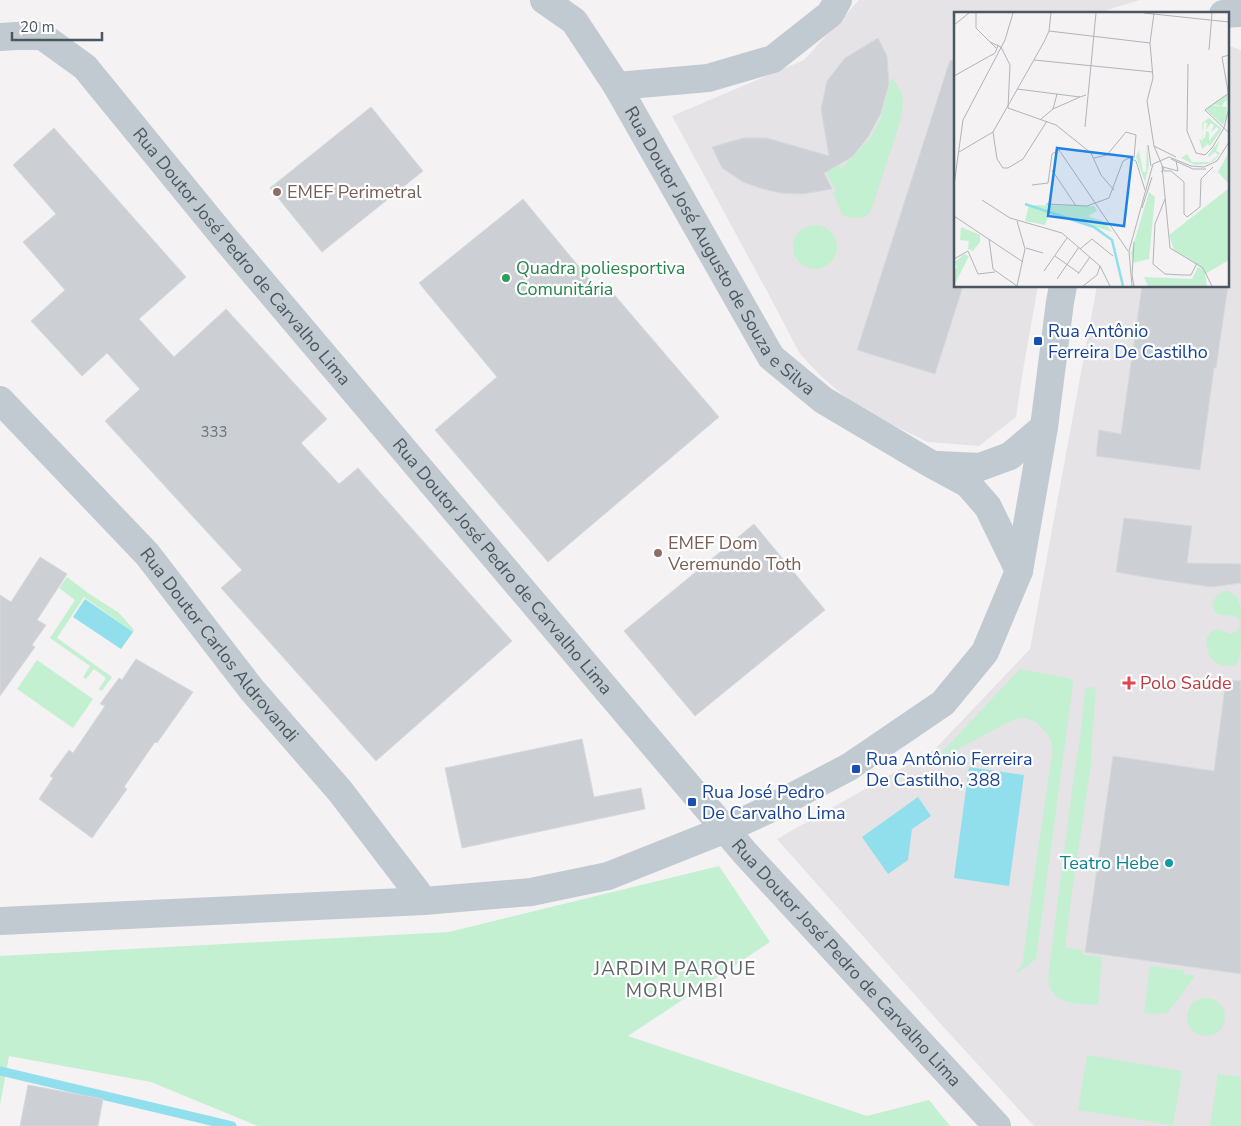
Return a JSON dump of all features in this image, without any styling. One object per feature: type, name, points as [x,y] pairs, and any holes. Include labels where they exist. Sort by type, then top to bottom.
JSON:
[{"type":"street","name":"Rua Doutor José Augusto de Souza e Silva","points":[[544,0],[574,21],[617,86],[771,357],[823,400],[968,484],[988,507],[1018,571]]},
{"type":"street","points":[[617,86],[708,78],[773,59],[830,14],[838,0]]},
{"type":"street","points":[[1228,14],[1241,13]]},
{"type":"street","name":"Rua Doutor José Pedro de Carvalho Lima","points":[[0,37],[42,36],[85,67],[223,236],[745,853],[997,1126]]},
{"type":"street","points":[[0,921],[424,901],[531,892],[608,876],[726,829],[849,767],[943,703],[985,652],[1018,571],[1044,428],[1063,288]]},
{"type":"street","name":"Rua Doutor Carlos Aldrovandi","points":[[0,400],[147,554],[252,690],[340,791],[424,901]]},
{"type":"street","name":"Rua Doutor José Augusto de Souza e Silva","points":[[931,464],[980,467],[1010,456],[1044,428]]},
{"type":"shaded area","points":[[859,0],[1140,0],[1107,10],[1106,12],[954,12],[954,288],[1038,288],[1016,417],[979,446],[928,442],[866,412],[821,376],[800,354],[672,116],[804,60]]},
{"type":"shaded area","points":[[1228,45],[1241,50],[1241,1126],[1034,1126],[777,839],[934,750],[1030,649],[1097,288],[1228,288]]},
{"type":"green space","points":[[891,78],[897,84],[903,96],[902,113],[873,206],[869,213],[860,218],[842,215],[833,193],[836,190],[825,170],[837,163],[841,169],[871,137],[882,115]]},
{"type":"green space","points":[[815,225],[827,229],[833,235],[837,247],[833,259],[827,265],[815,269],[803,265],[797,259],[793,247],[797,235],[803,229]]},
{"type":"green space","points":[[67,577],[119,613],[134,630],[133,632],[84,597],[57,638],[112,677],[102,691],[99,689],[106,678],[94,669],[86,679],[83,677],[90,666],[50,638],[75,600],[59,588]]},
{"type":"green space","points":[[1223,591],[1234,594],[1241,608],[1241,650],[1237,664],[1229,666],[1219,664],[1210,657],[1207,645],[1209,634],[1216,629],[1233,633],[1239,629],[1240,621],[1237,618],[1217,613],[1214,609],[1213,605],[1216,596]]},
{"type":"green space","points":[[37,660],[93,699],[73,728],[17,689]]},
{"type":"green space","points":[[1020,669],[1068,678],[1073,680],[1073,684],[1036,959],[1018,973],[1015,972],[1021,967],[1023,960],[1052,754],[1052,742],[1046,732],[1036,722],[1026,718],[1015,719],[929,765],[927,762],[945,749]]},
{"type":"green space","points":[[1087,687],[1093,687],[1096,691],[1091,765],[1065,947],[1083,950],[1083,955],[1102,957],[1098,1005],[1073,1003],[1059,998],[1053,993],[1048,977]]},
{"type":"green space","points":[[719,866],[770,942],[628,1036],[867,1116],[929,1100],[950,1126],[258,1126],[151,1082],[9,1056],[0,1105],[0,956],[449,932]]},
{"type":"green space","points":[[1150,966],[1184,970],[1184,974],[1195,976],[1166,1013],[1144,1013]]},
{"type":"green space","points":[[1206,998],[1219,1004],[1225,1017],[1219,1030],[1206,1036],[1193,1030],[1187,1017],[1193,1004]]},
{"type":"green space","points":[[1087,1055],[1182,1071],[1173,1125],[1078,1110]]},
{"type":"green space","points":[[1218,1074],[1241,1077],[1241,1126],[1210,1126]]},
{"type":"water","points":[[85,599],[133,632],[121,649],[73,617]]},
{"type":"water","points":[[969,767],[1024,775],[1009,886],[954,878]]},
{"type":"water","points":[[918,797],[931,816],[912,829],[908,860],[888,874],[862,837]]},
{"type":"building","points":[[878,38],[887,56],[889,83],[881,113],[868,137],[852,157],[824,173],[832,189],[802,194],[781,193],[743,182],[722,168],[712,147],[743,138],[767,138],[829,156],[821,109],[827,81],[845,58]]},
{"type":"building","points":[[950,60],[954,61],[954,288],[962,288],[935,374],[857,350]]},
{"type":"building","points":[[371,107],[423,171],[322,252],[270,188]]},
{"type":"building","points":[[54,128],[186,277],[139,319],[174,357],[226,309],[327,419],[301,443],[339,484],[358,468],[512,641],[376,761],[221,588],[242,570],[105,421],[140,389],[107,353],[82,376],[31,321],[65,290],[23,242],[56,214],[13,165]]},
{"type":"building","points":[[523,199],[599,291],[606,285],[719,417],[548,562],[435,430],[497,377],[419,283]]},
{"type":"building","points":[[1142,288],[1228,288],[1216,368],[1214,368],[1200,470],[1096,456],[1099,430],[1121,434]]},
{"type":"building","points":[[1124,518],[1192,526],[1187,563],[1241,564],[1241,583],[1211,587],[1116,572]]},
{"type":"building","points":[[754,524],[825,610],[695,716],[624,631]]},
{"type":"building","points":[[40,557],[67,574],[37,620],[46,625],[32,645],[35,647],[0,696],[0,595],[11,602]]},
{"type":"building","points":[[136,659],[193,692],[157,743],[155,742],[124,787],[127,789],[92,838],[39,799],[53,778],[50,776],[69,750],[73,753],[105,706],[100,704],[119,678],[122,680]]},
{"type":"building","name":"Teatro Hebe","points":[[1226,680],[1241,681],[1241,974],[1085,952],[1113,756],[1214,771]]},
{"type":"building","points":[[582,739],[594,797],[641,788],[645,809],[462,848],[445,768]]},
{"type":"building","points":[[28,1085],[103,1099],[98,1126],[20,1126]]},
{"type":"waterway","points":[[0,1071],[232,1126]]},
{"type":"place","name":"EMEF Perimetral","points":[[277,192]]},
{"type":"place","name":"Quadra poliesportiva Comunitária","points":[[506,278]]},
{"type":"place","name":"Rua Antônio Ferreira De Castilho","points":[[1038,341]]},
{"type":"place","name":"EMEF Dom Veremundo Toth","points":[[658,553]]},
{"type":"place","name":"Polo Saúde","points":[[1129,683]]},
{"type":"place","name":"Rua Antônio Ferreira De Castilho, 388","points":[[856,769]]},
{"type":"place","name":"Rua José Pedro De Carvalho Lima","points":[[692,802]]},
{"type":"place","name":"Teatro Hebe","points":[[1169,863]]},
{"type":"district","name":"JARDIM PARQUE MORUMBI","points":[[675,980]]}]
